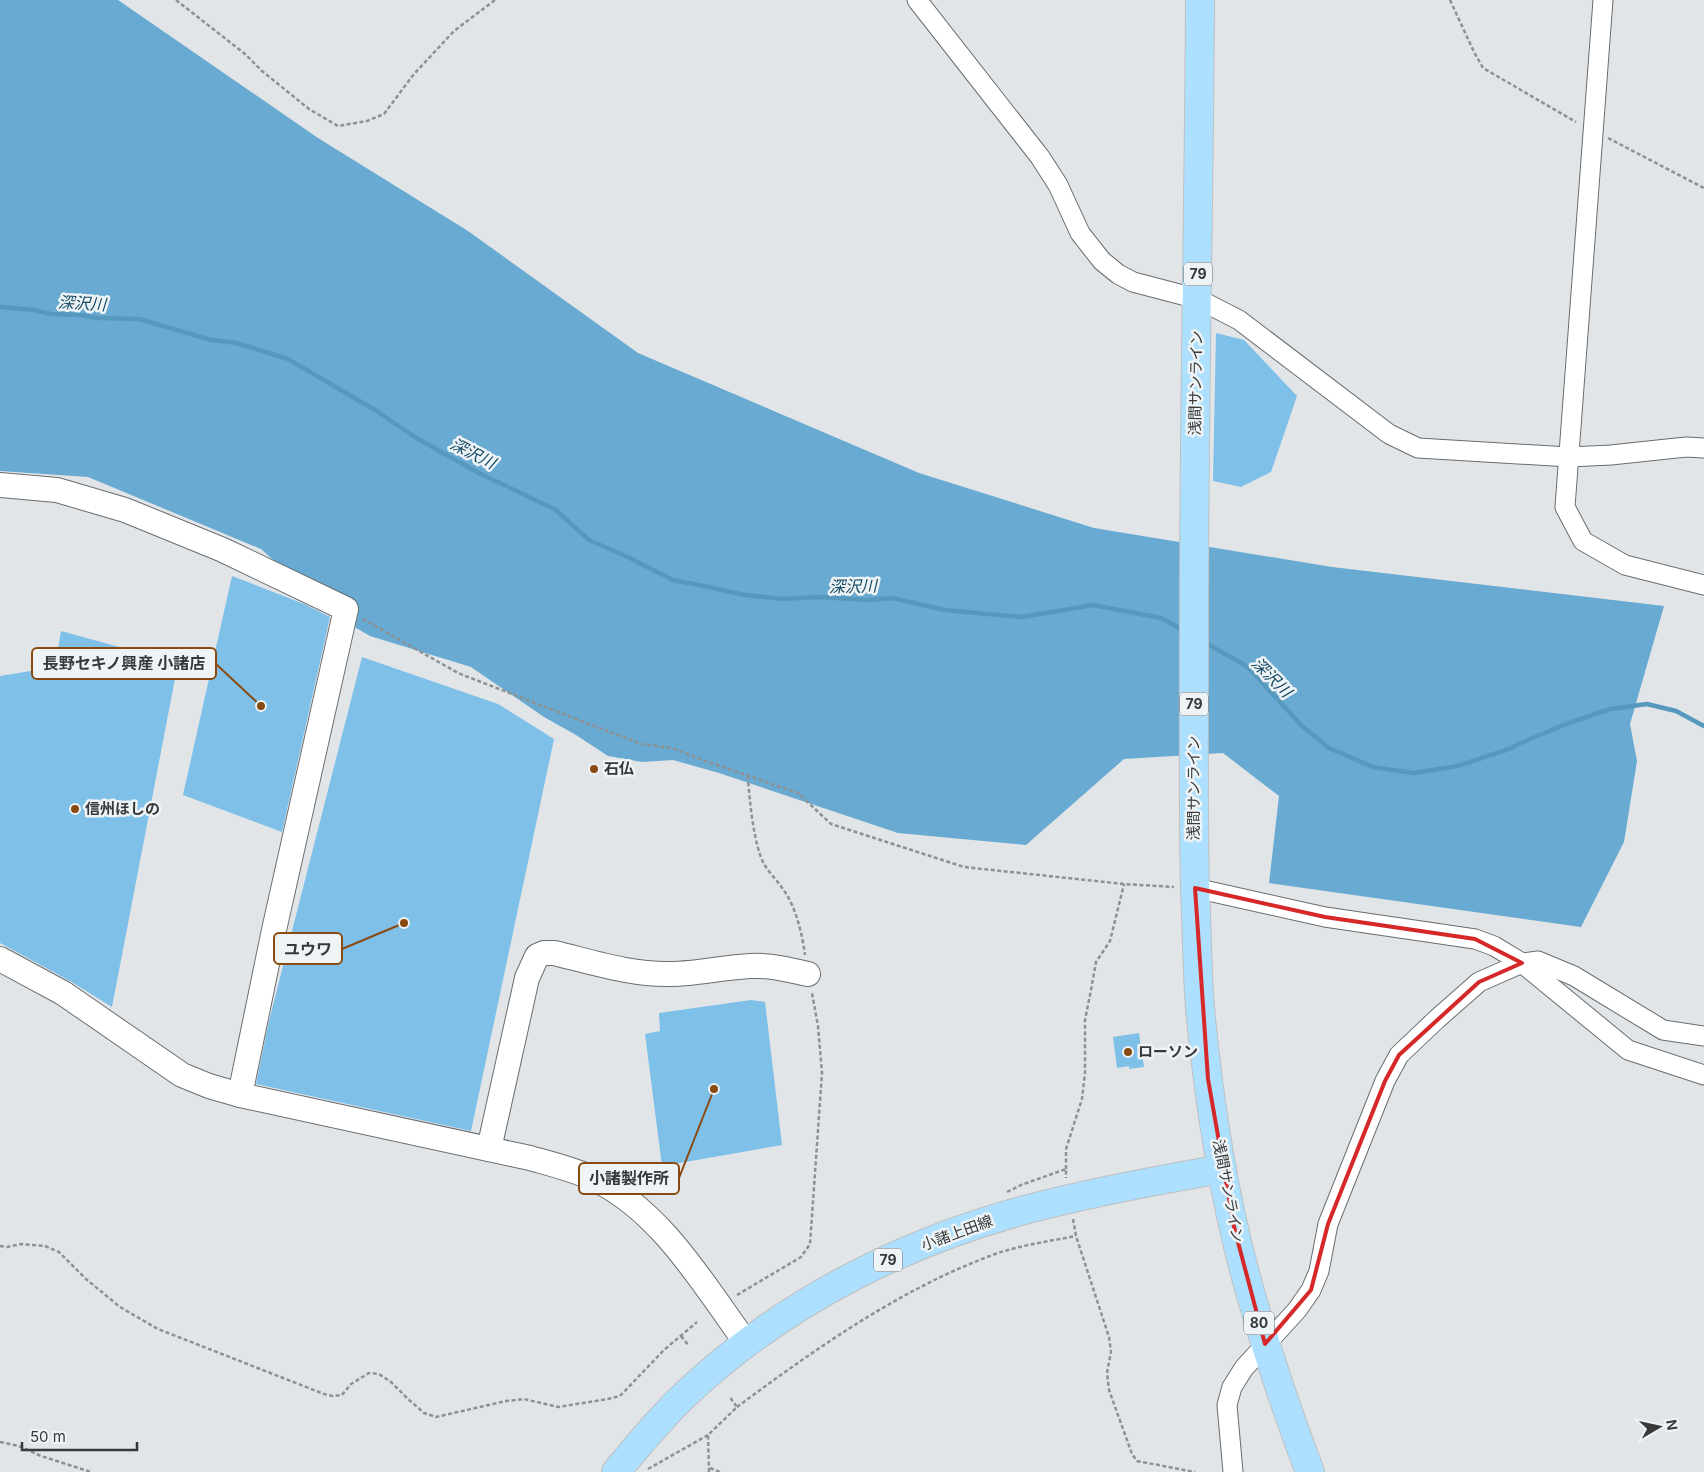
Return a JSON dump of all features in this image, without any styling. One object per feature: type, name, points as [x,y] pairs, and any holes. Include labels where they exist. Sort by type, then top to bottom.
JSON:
[{"type":"main road","name":"浅間サンライン","points":[[1200,0],[1194,548],[1194,860],[1200,1008],[1208,1079],[1222,1169],[1245,1273],[1265,1344],[1310,1472]]},
{"type":"main road","name":"小諸上田線","points":[[616,1472],[688,1392],[715,1368],[796,1309],[833,1287],[875,1266],[955,1232],[1047,1204],[1222,1169]]},
{"type":"street","points":[[917,0],[1040,157],[1058,185],[1080,233],[1102,261],[1118,274],[1133,282],[1198,298],[1239,320],[1389,434],[1418,448],[1569,457],[1611,455],[1686,447],[1704,448]]},
{"type":"street","points":[[1603,0],[1595,131],[1565,507],[1584,541],[1625,564],[1704,585]]},
{"type":"street","points":[[0,485],[57,490],[125,510],[223,550],[346,609],[274,930],[240,1095]]},
{"type":"street","points":[[1195,888],[1325,917],[1475,939],[1494,946],[1522,963],[1628,1050],[1704,1075]]},
{"type":"street","points":[[489,1149],[527,978],[537,956],[554,953],[620,969],[648,973],[687,973],[771,966],[808,974]]},
{"type":"street","points":[[0,959],[63,993],[182,1075],[208,1086],[240,1095],[489,1149],[563,1167],[592,1178],[633,1204],[655,1223],[677,1249],[747,1344]]},
{"type":"street","points":[[1234,1472],[1227,1405],[1232,1387],[1244,1368],[1297,1310],[1311,1290],[1319,1271],[1328,1224],[1385,1081],[1399,1055],[1479,982],[1522,963],[1538,961],[1574,976],[1664,1030],[1704,1036]]},
{"type":"path","points":[[176,0],[245,54],[262,72],[309,109],[338,126],[367,121],[384,114],[414,74],[454,31],[495,0]]},
{"type":"path","points":[[1450,0],[1483,68],[1564,116],[1704,188]]},
{"type":"path","points":[[346,609],[458,673],[602,730],[642,744],[672,748],[798,793],[831,824],[964,867],[1124,884],[1195,888]]},
{"type":"path","points":[[737,1295],[801,1256],[810,1244],[822,1073],[818,1026],[798,922],[785,891],[764,863],[756,836],[748,776]]},
{"type":"path","points":[[1066,1169],[1066,1149],[1083,1090],[1086,1020],[1094,971],[1096,962],[1110,940],[1124,884]]},
{"type":"path","points":[[1073,1219],[1076,1236],[1109,1337],[1111,1352],[1107,1373],[1110,1390],[1132,1454],[1137,1461],[1195,1472]]},
{"type":"path","points":[[642,1472],[708,1436],[737,1407],[832,1339],[887,1306],[945,1275],[1000,1253],[1076,1236]]},
{"type":"path","points":[[0,1246],[7,1247],[21,1244],[45,1246],[59,1252],[86,1279],[120,1307],[158,1329],[215,1352],[334,1396],[342,1395],[351,1384],[369,1373],[380,1374],[424,1413],[436,1417],[506,1401],[524,1399],[558,1406],[608,1400],[620,1396],[664,1350],[697,1322]]},
{"type":"path","points":[[681,1336],[689,1346]]},
{"type":"path","points":[[729,1396],[737,1407]]},
{"type":"path","points":[[708,1436],[709,1472]]},
{"type":"path","points":[[0,1442],[19,1446],[41,1456],[91,1472]]},
{"type":"path","points":[[710,1468],[720,1472]]},
{"type":"highlighted area","points":[[1195,888],[1325,917],[1475,939],[1522,963],[1479,982],[1399,1055],[1385,1081],[1328,1224],[1311,1290],[1265,1344],[1234,1227],[1208,1079]]},
{"type":"shaded area","points":[[0,0],[118,0],[318,138],[468,231],[638,353],[919,473],[1094,528],[1332,567],[1664,606],[1630,724],[1637,761],[1624,842],[1581,927],[1269,883],[1279,796],[1223,753],[1124,759],[1026,845],[898,833],[719,773],[673,760],[642,762],[608,756],[544,717],[471,667],[370,636],[337,617],[261,549],[88,477],[0,471]]},
{"type":"building","points":[[1216,333],[1244,340],[1297,396],[1271,472],[1241,487],[1213,481]]},
{"type":"building","points":[[232,576],[304,604],[330,617],[282,832],[183,795]]},
{"type":"building","name":"信州ほしの","points":[[61,631],[178,663],[112,1007],[70,981],[0,943],[0,676],[55,667]]},
{"type":"building","points":[[362,657],[498,704],[554,739],[471,1131],[256,1084],[269,1021]]},
{"type":"building","points":[[751,1000],[765,1002],[782,1145],[662,1166],[645,1034],[660,1031],[659,1013]]},
{"type":"building","name":"ローソン","points":[[1139,1033],[1144,1067],[1129,1069],[1129,1066],[1117,1068],[1113,1037]]},
{"type":"waterway","name":"深沢川","points":[[0,307],[34,310],[51,314],[139,319],[211,340],[237,343],[288,359],[375,410],[418,439],[477,472],[556,510],[589,540],[673,580],[744,595],[783,599],[819,597],[868,600],[892,598],[945,610],[1022,617],[1093,605],[1161,618],[1185,631]]},
{"type":"waterway","name":"深沢川","points":[[1204,642],[1248,667],[1302,726],[1329,748],[1373,767],[1414,773],[1458,766],[1512,748],[1566,724],[1610,709],[1647,704],[1676,711],[1704,726]]},
{"type":"place","name":"長野セキノ興産 小諸店","points":[[261,706]]},
{"type":"place","name":"石仏","points":[[594,769]]},
{"type":"place","name":"信州ほしの","points":[[75,809]]},
{"type":"place","name":"ユウワ","points":[[404,923]]},
{"type":"place","name":"ローソン","points":[[1128,1052]]},
{"type":"place","name":"小諸製作所","points":[[714,1089]]}]
